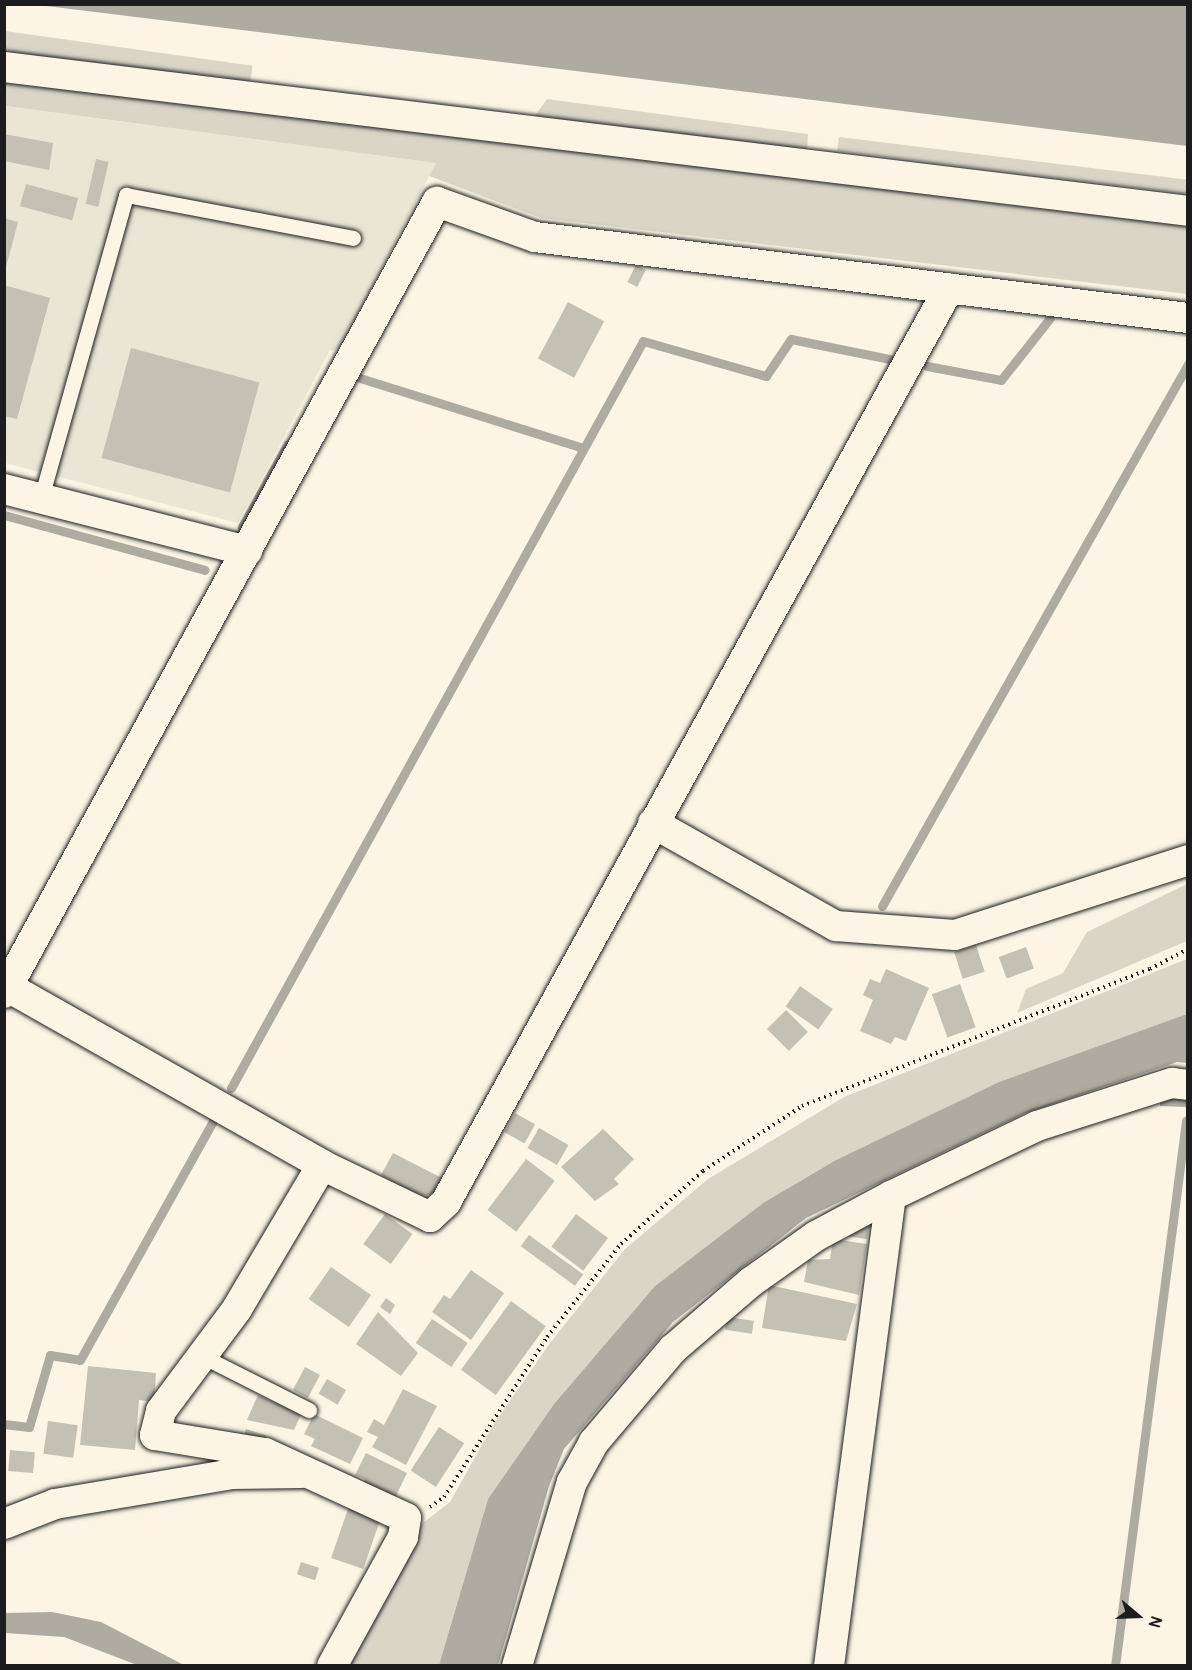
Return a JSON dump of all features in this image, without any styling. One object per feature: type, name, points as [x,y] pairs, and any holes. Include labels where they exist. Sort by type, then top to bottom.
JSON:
[{"type":"street","points":[[4,67],[1188,211]]},
{"type":"street","points":[[949,288],[446,1202],[430,1217],[322,1165],[6,990],[437,202],[535,237],[949,288],[1188,318]]},
{"type":"street","points":[[4,489],[247,551]]},
{"type":"street","points":[[653,823],[836,926],[955,935],[1188,860]]},
{"type":"street","points":[[517,1665],[572,1482],[594,1442],[673,1349],[751,1282],[816,1236],[891,1196],[1037,1126],[1172,1083],[1188,1085]]},
{"type":"street","points":[[322,1165],[237,1309],[161,1411],[155,1435],[265,1453],[406,1518],[403,1537],[332,1665]]},
{"type":"street","points":[[829,1665],[891,1196]]},
{"type":"street","points":[[4,1524],[56,1504],[232,1474],[307,1473]]},
{"type":"lane","points":[[41,498],[126,195],[353,238]]},
{"type":"lane","points":[[202,1356],[309,1410]]},
{"type":"path","points":[[406,1518],[444,1497],[547,1337],[621,1244],[695,1177],[801,1106],[1150,969],[1188,949]]},
{"type":"shaded area","points":[[38,5],[1187,5],[1187,146]]},
{"type":"shaded area","points":[[5,31],[253,66],[250,87],[4,52]]},
{"type":"shaded area","points":[[4,78],[1187,220],[1187,294],[541,218],[429,176],[436,163],[5,106]]},
{"type":"shaded area","points":[[547,99],[808,134],[807,151],[534,117]]},
{"type":"shaded area","points":[[4,106],[436,163],[339,351],[330,350],[238,523],[5,463]]},
{"type":"shaded area","points":[[839,137],[1187,180],[1186,194],[837,151]]},
{"type":"shaded area","points":[[1187,884],[1187,941],[1017,1013],[1026,989],[1063,973],[1087,932]]},
{"type":"shaded area","points":[[1187,959],[1187,1014],[999,1082],[836,1160],[763,1203],[655,1286],[554,1404],[488,1499],[439,1665],[348,1666],[423,1523],[450,1502],[493,1425],[550,1343],[625,1249],[708,1179],[844,1097]]},
{"type":"shaded area","points":[[1187,1014],[1187,1063],[1177,1062],[1023,1114],[806,1218],[673,1322],[564,1449],[549,1486],[498,1665],[439,1665],[488,1499],[554,1404],[655,1286],[763,1203],[836,1160],[999,1082]]},
{"type":"shaded area","points":[[1187,1096],[1187,1107],[1160,1106],[1160,1099]]},
{"type":"shaded area","points":[[52,1612],[101,1622],[184,1665],[137,1665],[64,1637],[5,1633],[5,1613]]},
{"type":"building","points":[[4,134],[53,143],[49,170],[4,161]]},
{"type":"building","points":[[96,159],[109,162],[98,207],[86,204]]},
{"type":"building","points":[[26,184],[78,198],[72,220],[20,206]]},
{"type":"building","points":[[4,218],[18,222],[5,271],[4,270]]},
{"type":"building","points":[[636,265],[646,270],[637,287],[627,282]]},
{"type":"building","points":[[4,285],[50,298],[17,419],[4,416]]},
{"type":"building","points":[[568,302],[604,321],[574,378],[538,359]]},
{"type":"building","points":[[131,348],[259,382],[230,493],[101,458]]},
{"type":"building","points":[[976,945],[985,972],[963,979],[954,952]]},
{"type":"building","points":[[1026,947],[1034,969],[1007,979],[999,957]]},
{"type":"building","points":[[886,969],[929,988],[906,1041],[895,1037],[891,1044],[860,1031],[873,1000],[863,995],[870,979],[880,983]]},
{"type":"building","points":[[960,984],[976,1027],[948,1037],[932,994]]},
{"type":"building","points":[[800,986],[833,1009],[818,1029],[786,1006]]},
{"type":"building","points":[[786,1010],[808,1032],[789,1051],[767,1029]]},
{"type":"building","points":[[515,1113],[535,1124],[524,1143],[504,1132]]},
{"type":"building","points":[[539,1128],[568,1145],[557,1165],[528,1148]]},
{"type":"building","points":[[603,1129],[634,1159],[614,1179],[619,1184],[595,1201],[561,1167]]},
{"type":"building","points":[[393,1153],[442,1178],[434,1193],[421,1197],[381,1175]]},
{"type":"building","points":[[526,1159],[555,1181],[516,1232],[487,1210]]},
{"type":"building","points":[[385,1214],[413,1234],[391,1264],[363,1244]]},
{"type":"building","points":[[576,1214],[608,1238],[583,1271],[551,1247]]},
{"type":"building","points":[[869,1224],[867,1239],[845,1236]]},
{"type":"building","points":[[529,1235],[583,1274],[575,1286],[521,1246]]},
{"type":"building","points":[[833,1239],[867,1244],[859,1295],[804,1282],[808,1260],[830,1259]]},
{"type":"building","points":[[331,1267],[371,1295],[349,1327],[309,1299]]},
{"type":"building","points":[[471,1270],[504,1293],[471,1340],[432,1312],[444,1295],[450,1299]]},
{"type":"building","points":[[769,1285],[857,1304],[846,1341],[762,1328]]},
{"type":"building","points":[[386,1298],[395,1305],[390,1314],[380,1307]]},
{"type":"building","points":[[511,1301],[546,1326],[496,1395],[461,1370]]},
{"type":"building","points":[[378,1312],[418,1353],[401,1376],[356,1344]]},
{"type":"building","points":[[727,1317],[754,1321],[752,1334],[725,1330]]},
{"type":"building","points":[[432,1319],[468,1343],[451,1367],[416,1343]]},
{"type":"building","points":[[88,1366],[156,1373],[154,1402],[139,1400],[135,1450],[80,1445]]},
{"type":"building","points":[[305,1367],[320,1375],[308,1398],[293,1390]]},
{"type":"building","points":[[327,1379],[346,1390],[338,1405],[319,1394]]},
{"type":"building","points":[[403,1389],[437,1406],[406,1465],[372,1447],[378,1437],[367,1432],[374,1419],[384,1425]]},
{"type":"building","points":[[258,1395],[301,1414],[294,1430],[247,1420]]},
{"type":"building","points":[[314,1414],[363,1438],[350,1464],[311,1446],[315,1439],[304,1434]]},
{"type":"building","points":[[48,1421],[78,1425],[73,1458],[43,1454]]},
{"type":"building","points":[[439,1427],[464,1443],[436,1487],[411,1471]]},
{"type":"building","points":[[246,1429],[266,1435],[263,1446],[243,1440]]},
{"type":"building","points":[[10,1450],[35,1452],[33,1473],[8,1471]]},
{"type":"building","points":[[366,1453],[407,1473],[394,1500],[363,1485],[365,1479],[355,1475]]},
{"type":"building","points":[[349,1506],[381,1517],[363,1569],[331,1558]]},
{"type":"building","points":[[301,1562],[319,1568],[315,1580],[297,1574]]},
{"type":"waterway","points":[[927,366],[1001,380],[1050,318]]},
{"type":"waterway","points":[[231,1088],[643,341],[766,376],[791,339],[894,360]]},
{"type":"waterway","points":[[882,906],[1188,364]]},
{"type":"waterway","points":[[360,378],[583,448]]},
{"type":"waterway","points":[[242,527],[287,445]]},
{"type":"waterway","points":[[4,515],[205,570]]},
{"type":"waterway","points":[[4,1424],[29,1427],[50,1355],[80,1360],[214,1119]]},
{"type":"waterway","points":[[1115,1666],[1186,1121]]}]
